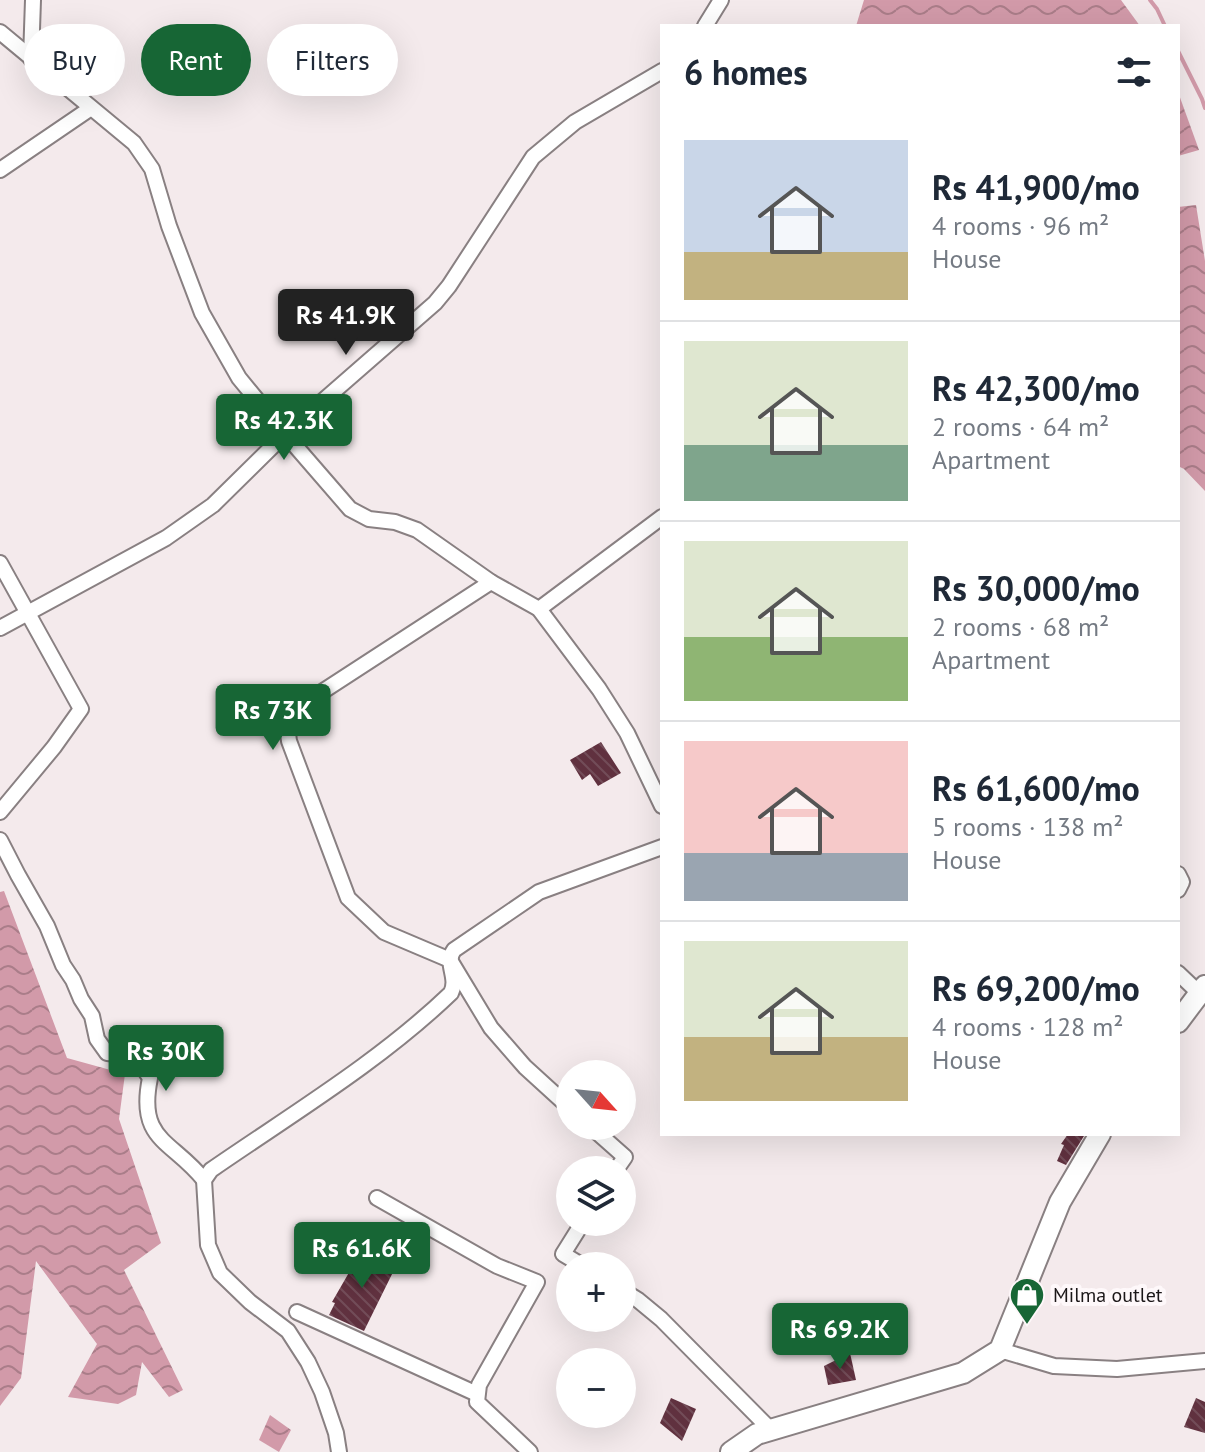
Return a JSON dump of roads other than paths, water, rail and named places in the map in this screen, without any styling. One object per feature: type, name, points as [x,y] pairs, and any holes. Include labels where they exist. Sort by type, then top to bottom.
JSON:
[{"type":"street","points":[[32,24],[33,0]]},
{"type":"street","points":[[706,24],[721,0]]},
{"type":"street","points":[[0,32],[24,53]]},
{"type":"street","points":[[0,628],[166,538],[213,505],[285,434],[435,303],[533,157],[575,122],[660,72]]},
{"type":"street","points":[[76,96],[134,143],[152,169],[169,226],[202,313],[239,378],[285,434],[350,509],[369,519],[395,522],[417,530],[491,582],[539,609],[599,689],[627,733],[660,802]]},
{"type":"street","points":[[0,170],[91,108]]},
{"type":"street","points":[[539,609],[660,518]]},
{"type":"street","points":[[0,564],[81,709],[0,812]]},
{"type":"street","points":[[491,582],[291,712],[287,725],[289,741],[348,898],[384,932],[450,960],[491,1028],[525,1067],[556,1095]]},
{"type":"street","points":[[0,840],[92,1016],[97,1039],[107,1053],[124,1054],[142,1064],[150,1078],[146,1098],[149,1118],[156,1133],[204,1180],[208,1245],[220,1273],[250,1302],[288,1331],[322,1392],[339,1452]]},
{"type":"street","points":[[204,1180],[211,1170],[382,1052],[423,1020],[454,988],[450,954],[454,950],[539,892],[660,848]]},
{"type":"street","points":[[1180,974],[1202,989],[1180,1019]]},
{"type":"street","points":[[731,1452],[757,1434],[963,1373],[1000,1350],[1060,1202],[1099,1136]]},
{"type":"street","points":[[606,1140],[624,1156]]},
{"type":"street","points":[[377,1198],[497,1266],[537,1282],[479,1385],[477,1394],[481,1407],[530,1452]]},
{"type":"street","points":[[636,1299],[661,1319],[771,1430]]},
{"type":"street","points":[[297,1312],[477,1394]]},
{"type":"street","points":[[1000,1350],[1054,1366],[1117,1369],[1205,1361]]},
{"type":"water","points":[[864,0],[1121,0],[1139,24],[857,24]]},
{"type":"water","points":[[1180,98],[1199,150],[1180,155]]},
{"type":"water","points":[[1196,205],[1205,261],[1205,491],[1180,467],[1180,207]]},
{"type":"water","points":[[4,891],[67,1058],[125,1074],[119,1119],[161,1243],[124,1270],[183,1390],[169,1397],[142,1362],[136,1395],[118,1404],[68,1397],[97,1344],[36,1261],[21,1378],[0,1406],[0,892]]},
{"type":"water","points":[[270,1415],[291,1430],[279,1452],[259,1440]]},
{"type":"waterway","points":[[1150,0],[1164,24]]},
{"type":"waterway","points":[[1180,55],[1205,108]]},
{"type":"place","name":"Milma outlet","points":[[1027,1326]]}]
